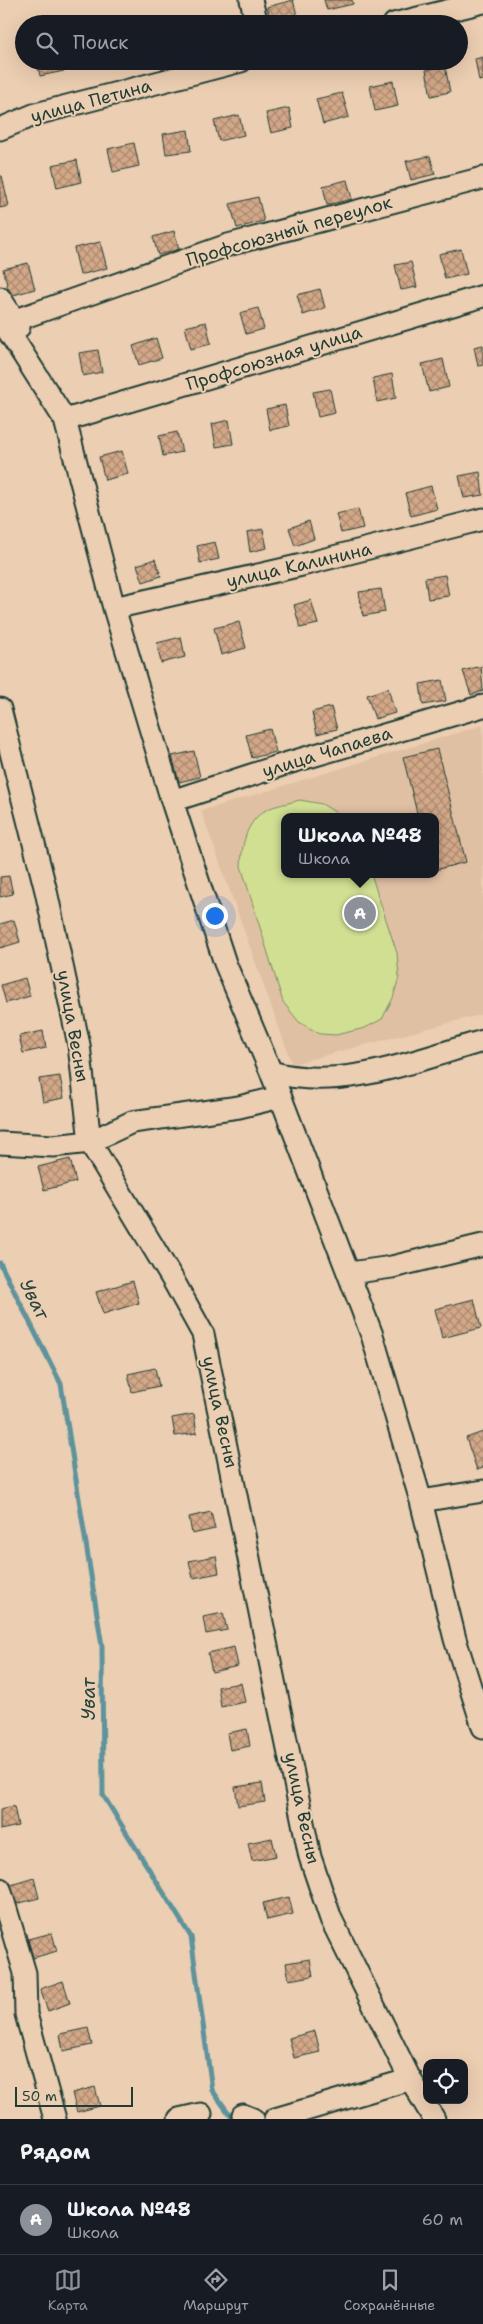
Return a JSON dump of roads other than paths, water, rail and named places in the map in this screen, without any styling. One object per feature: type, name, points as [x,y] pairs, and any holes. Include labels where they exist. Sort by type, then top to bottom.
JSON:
[{"type":"street","points":[[251,0],[255,15]]},
{"type":"street","points":[[430,15],[483,2]]},
{"type":"street","name":"улица Петина","points":[[0,129],[36,114],[206,70]]},
{"type":"street","name":"Профсоюзный переулок","points":[[6,319],[228,245],[483,178]]},
{"type":"street","name":"Профсоюзная улица","points":[[65,420],[483,296]]},
{"type":"street","points":[[0,298],[6,319],[65,420],[114,608],[172,801],[225,963],[272,1072],[311,1180],[350,1273],[372,1335],[421,1501],[455,1640],[483,1727]]},
{"type":"street","name":"улица Калинина","points":[[114,608],[302,565],[483,519]]},
{"type":"street","name":"улица Чапаева","points":[[172,801],[288,763],[483,706]]},
{"type":"street","name":"улица Весны","points":[[0,710],[46,891],[75,1026],[90,1142],[173,1280],[203,1334],[310,1857],[330,1919],[410,2079],[434,2119]]},
{"type":"street","points":[[272,1072],[308,1080],[336,1080],[483,1041]]},
{"type":"street","points":[[0,1143],[54,1146],[90,1142],[132,1122],[184,1113],[239,1107],[280,1097]]},
{"type":"street","points":[[350,1273],[392,1267],[483,1246]]},
{"type":"street","points":[[421,1501],[483,1491]]},
{"type":"street","points":[[0,1889],[25,1973],[26,2014],[55,2119]]},
{"type":"street","points":[[275,2119],[410,2079]]},
{"type":"street","points":[[179,2119],[200,2114]]},
{"type":"waterway","name":"Уват","points":[[0,1263],[61,1384],[102,1646],[103,1795],[191,1937],[212,2090],[233,2119]]},
{"type":"place","name":"Школа №48","points":[[360,913]]}]
